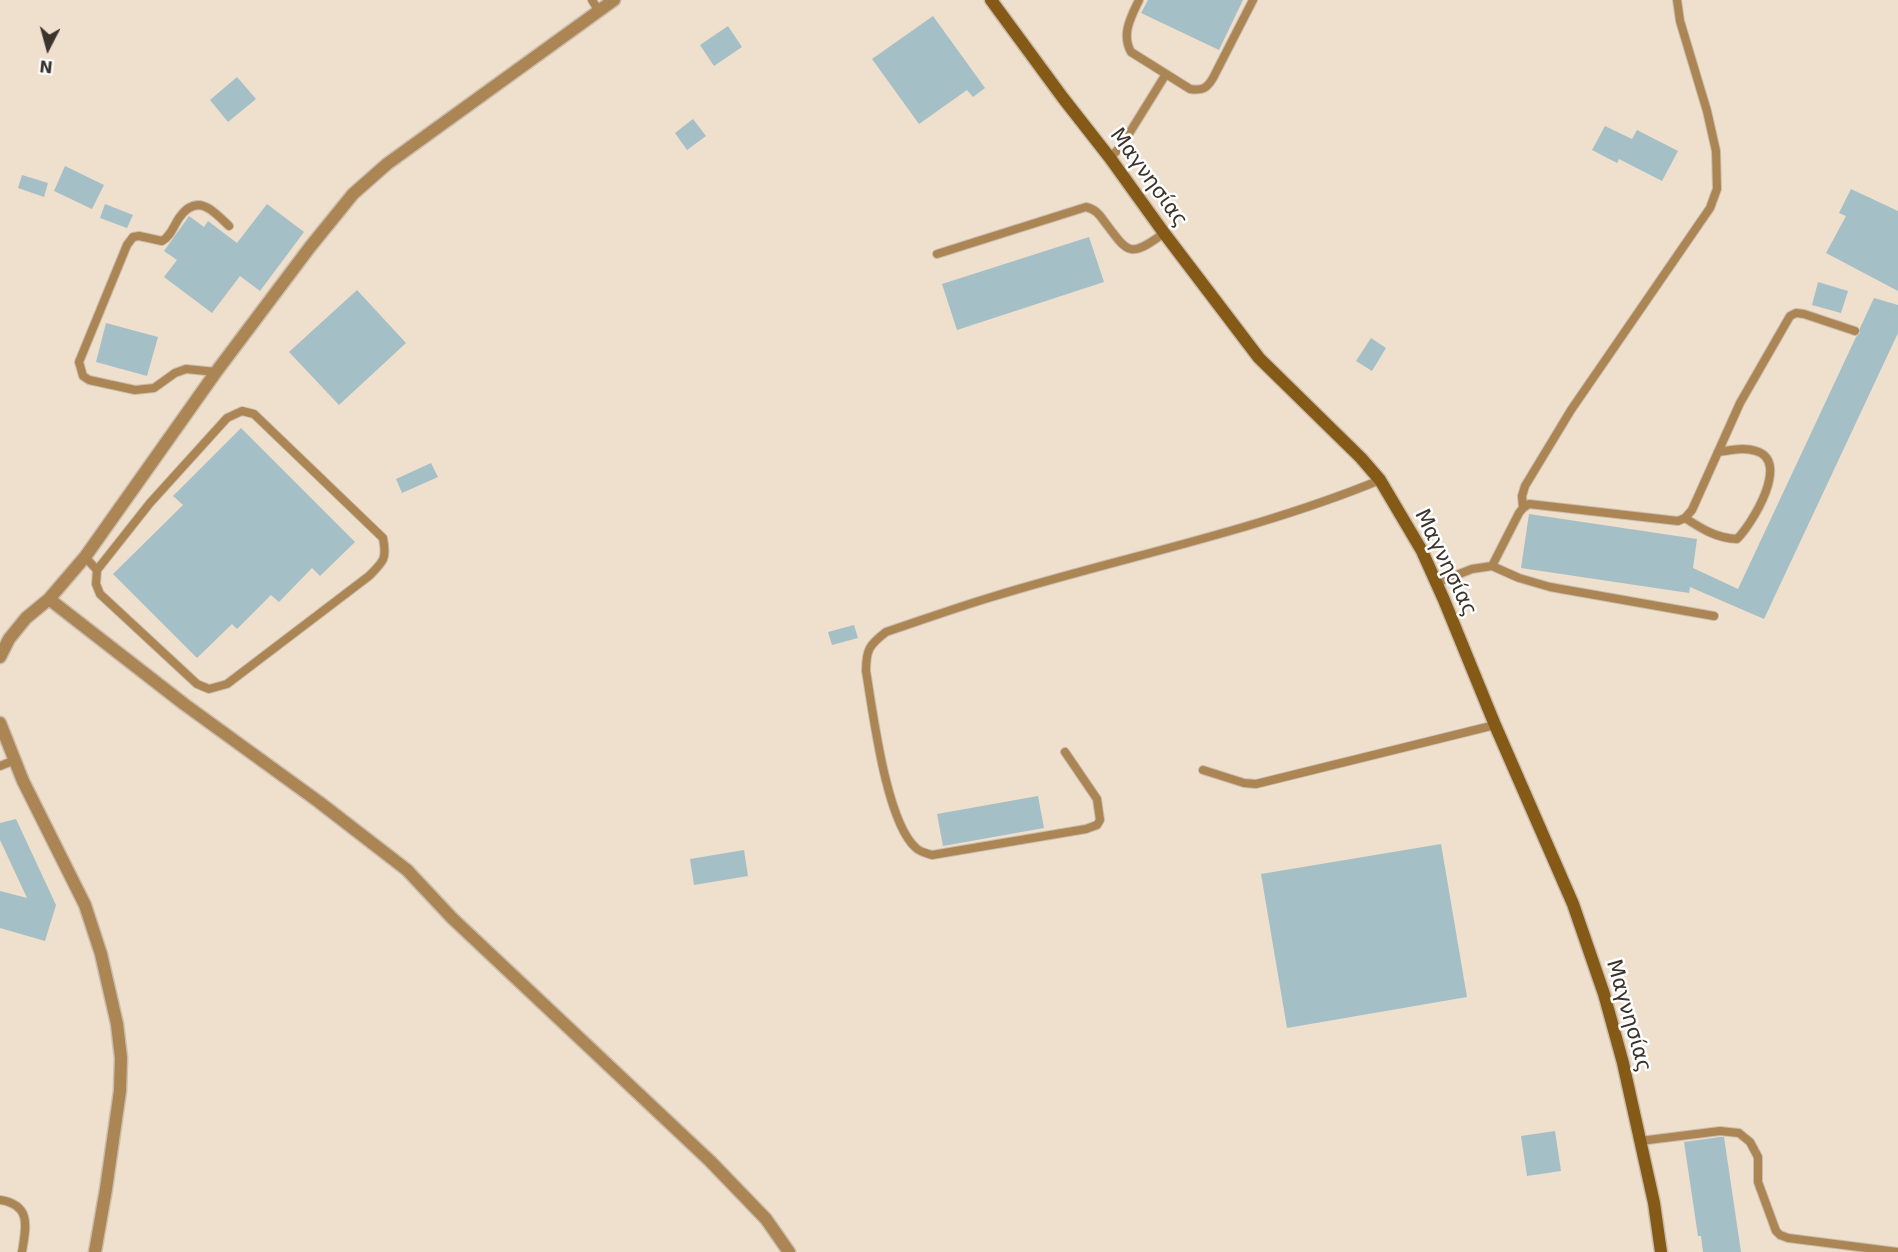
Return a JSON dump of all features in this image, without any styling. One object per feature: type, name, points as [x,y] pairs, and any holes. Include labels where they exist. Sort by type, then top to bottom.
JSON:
[{"type":"street","points":[[0,657],[9,639],[26,618],[48,599],[85,557],[216,372],[353,194],[387,164],[614,0]]},
{"type":"street","name":"Μαγνησίας","points":[[991,0],[1258,358],[1361,458],[1380,480],[1422,551],[1573,904],[1604,994],[1623,1063],[1654,1203],[1661,1252]]},
{"type":"street","points":[[48,599],[184,704],[319,801],[407,870],[452,918],[711,1161],[766,1219],[789,1252]]},
{"type":"street","points":[[0,723],[23,781],[85,905],[101,954],[117,1024],[121,1058],[120,1091],[106,1189],[94,1252]]},
{"type":"lane","points":[[592,0],[599,11]]},
{"type":"lane","points":[[1139,0],[1127,25],[1127,45],[1131,52],[1190,90],[1199,91],[1207,88],[1252,0]]},
{"type":"lane","points":[[1523,508],[1522,496],[1525,486],[1571,410],[1710,208],[1717,189],[1716,151],[1707,111],[1680,21],[1677,0]]},
{"type":"lane","points":[[1110,158],[1122,145],[1166,74]]},
{"type":"lane","points":[[216,372],[186,369],[175,373],[154,388],[135,390],[88,380],[83,376],[80,362],[127,245],[133,237],[139,236],[162,241],[168,238],[180,216],[202,204],[210,207],[230,226]]},
{"type":"lane","points":[[937,254],[1086,207],[1097,212],[1124,247],[1130,250],[1138,250],[1150,244],[1164,233]]},
{"type":"lane","points":[[1492,566],[1523,508],[1529,504],[1678,521],[1685,518],[1692,510],[1740,403],[1790,316],[1796,313],[1804,314],[1856,331]]},
{"type":"lane","points":[[85,557],[97,570],[96,584],[100,594],[197,684],[209,689],[227,684],[369,576],[381,565],[386,554],[383,538],[254,414],[242,411],[227,418],[150,503],[97,570]]},
{"type":"lane","points":[[1685,518],[1707,532],[1724,538],[1737,539],[1746,530],[1760,504],[1768,486],[1769,466],[1764,456],[1757,451],[1743,449],[1718,452]]},
{"type":"lane","points":[[1065,752],[1097,799],[1100,820],[1097,825],[1086,829],[932,855],[923,852],[909,839],[896,815],[885,779],[866,671],[866,656],[873,642],[886,632],[994,596],[1311,506],[1380,480]]},
{"type":"lane","points":[[1436,583],[1472,569],[1492,566],[1550,587],[1714,616]]},
{"type":"lane","points":[[1203,770],[1245,783],[1256,784],[1495,725]]},
{"type":"lane","points":[[0,765],[15,760]]},
{"type":"lane","points":[[1640,1142],[1720,1131],[1739,1133],[1750,1142],[1758,1157],[1758,1182],[1776,1231],[1780,1235],[1788,1238],[1898,1252]]},
{"type":"lane","points":[[0,1200],[20,1207],[24,1215],[26,1226],[22,1252]]},
{"type":"building","points":[[1148,0],[1243,0],[1219,50],[1141,13]]},
{"type":"building","points":[[933,16],[985,88],[973,97],[967,90],[919,124],[872,59]]},
{"type":"building","points":[[728,26],[742,47],[714,66],[700,45]]},
{"type":"building","points":[[237,77],[256,99],[228,122],[210,100]]},
{"type":"building","points":[[693,119],[706,136],[687,150],[675,133]]},
{"type":"building","points":[[1605,126],[1632,139],[1637,130],[1678,151],[1662,181],[1619,159],[1617,163],[1592,150]]},
{"type":"building","points":[[65,166],[104,185],[92,209],[54,191]]},
{"type":"building","points":[[22,175],[48,183],[44,197],[18,188]]},
{"type":"building","points":[[1851,189],[1898,211],[1898,291],[1826,253],[1846,216],[1839,213]]},
{"type":"building","points":[[105,204],[133,215],[127,228],[100,218]]},
{"type":"building","points":[[267,204],[304,232],[260,291],[240,276],[212,313],[164,277],[177,260],[164,251],[189,216],[204,227],[208,221],[237,243]]},
{"type":"building","points":[[1089,237],[1104,282],[957,330],[942,284]]},
{"type":"building","points":[[1818,282],[1848,291],[1841,313],[1812,305]]},
{"type":"building","points":[[357,290],[406,343],[339,405],[289,352]]},
{"type":"building","points":[[1874,298],[1898,305],[1898,333],[1764,619],[1690,587],[1689,593],[1521,568],[1529,514],[1697,539],[1693,568],[1738,589],[1856,337],[1860,333],[1860,328]]},
{"type":"building","points":[[106,323],[158,337],[147,376],[96,362]]},
{"type":"building","points":[[1371,338],[1386,348],[1372,371],[1356,361]]},
{"type":"building","points":[[241,428],[355,542],[320,576],[312,568],[279,602],[271,595],[237,629],[232,624],[197,658],[113,574],[183,505],[173,496]]},
{"type":"building","points":[[431,463],[438,477],[402,493],[396,479]]},
{"type":"building","points":[[854,625],[858,638],[832,645],[828,632]]},
{"type":"building","points":[[1038,796],[1044,828],[943,846],[937,814]]},
{"type":"building","points":[[16,819],[56,905],[45,941],[0,928],[0,891],[27,898],[0,840],[0,823]]},
{"type":"building","points":[[1441,844],[1467,997],[1287,1028],[1261,874]]},
{"type":"building","points":[[744,850],[748,876],[694,885],[690,859]]},
{"type":"building","points":[[1555,1131],[1561,1171],[1527,1176],[1521,1136]]},
{"type":"building","points":[[1724,1137],[1741,1252],[1703,1252],[1701,1236],[1698,1236],[1684,1142]]}]
